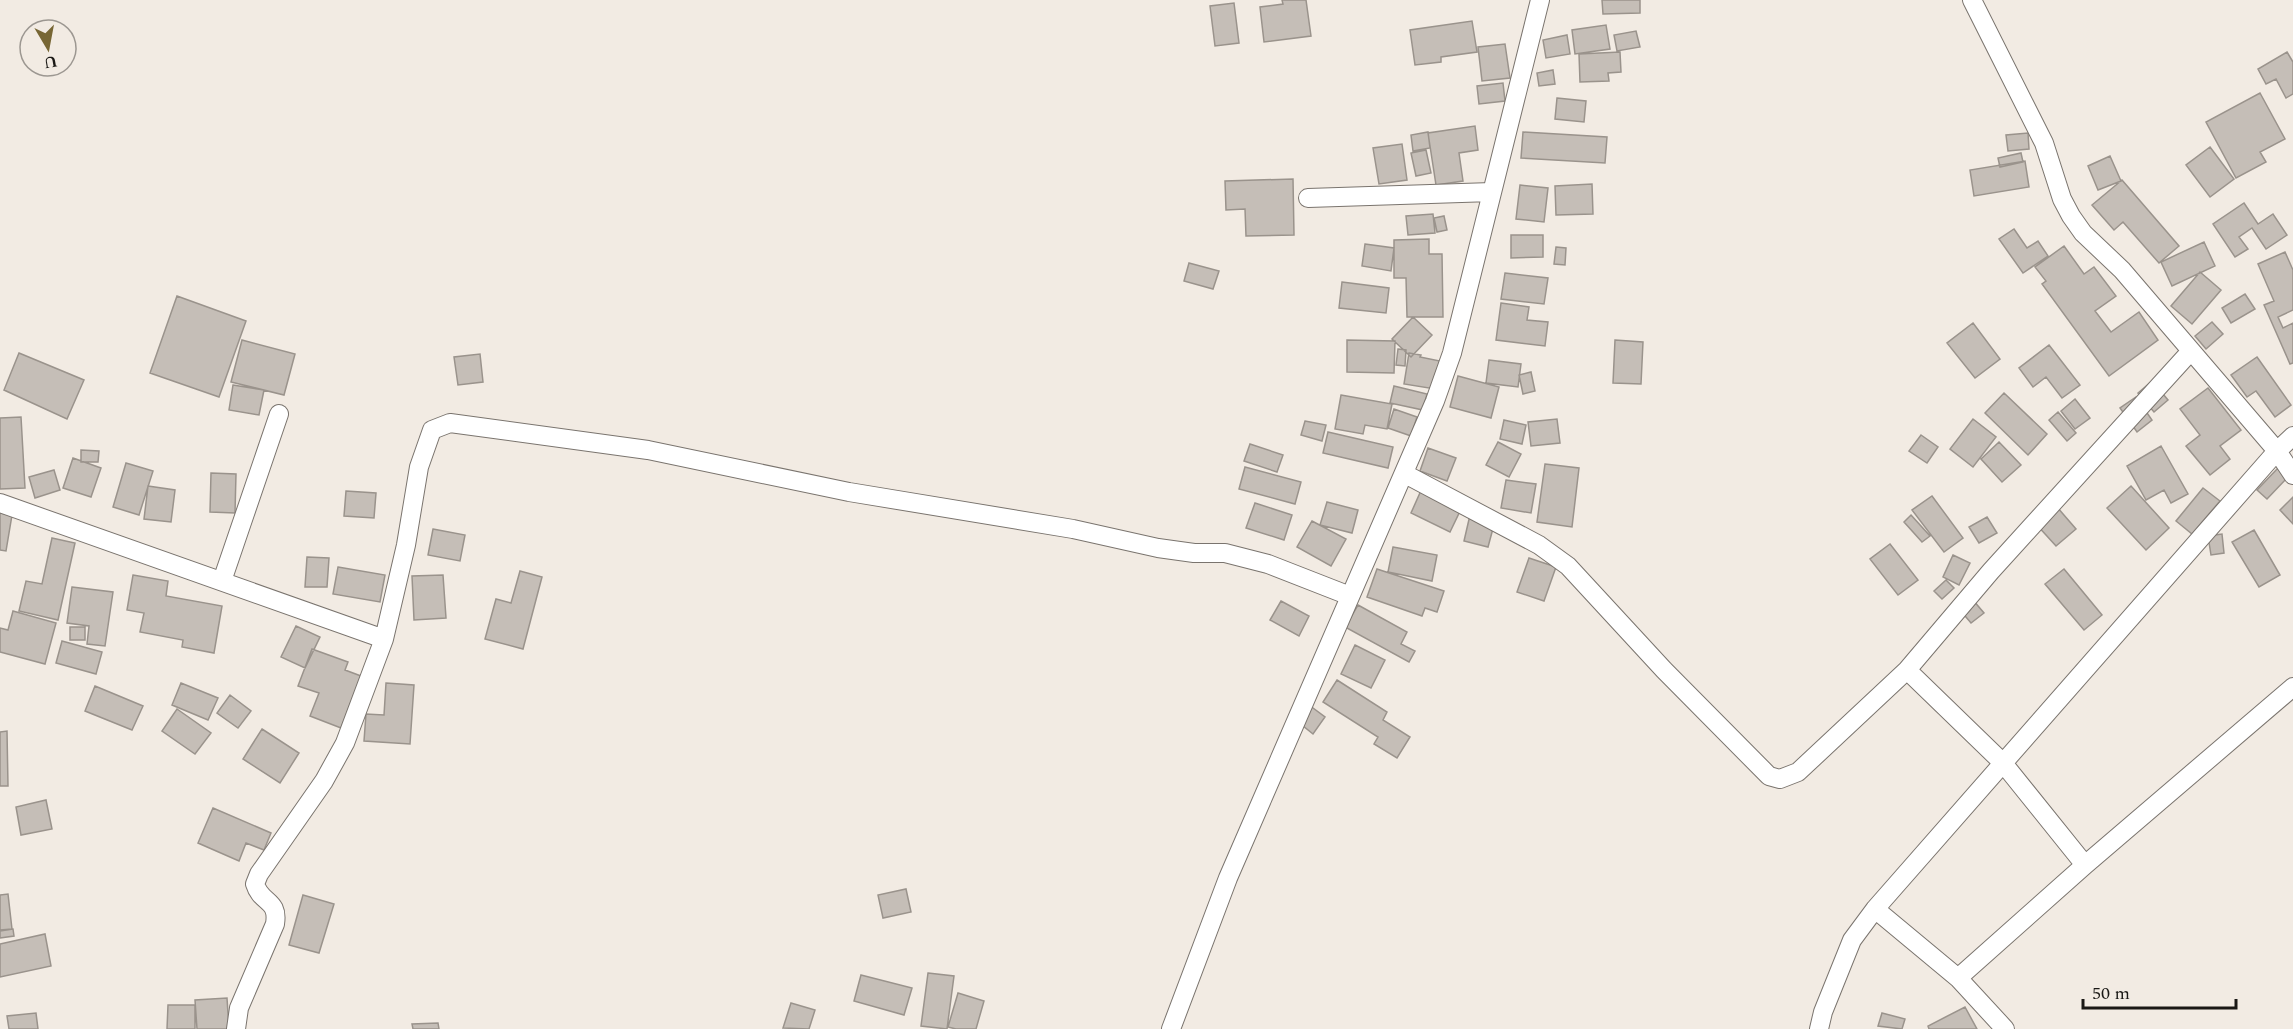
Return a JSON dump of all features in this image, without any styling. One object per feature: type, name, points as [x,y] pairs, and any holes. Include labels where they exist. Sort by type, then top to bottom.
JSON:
[{"type":"street","points":[[1171,1029],[1228,878],[1435,401],[1452,353],[1540,0]]},
{"type":"street","points":[[1972,0],[2044,143],[2062,199],[2070,216],[2083,233],[2122,270],[2277,451],[2293,475]]},
{"type":"street","points":[[1308,198],[1492,192]]},
{"type":"street","points":[[1405,474],[1539,545],[1568,566],[1664,670],[1769,776],[1780,779],[1798,772],[1907,670],[1991,571],[2190,352]]},
{"type":"street","points":[[222,581],[279,414]]},
{"type":"street","points":[[236,1029],[240,1008],[277,912],[273,905],[258,893],[255,884],[259,874],[335,762],[345,743],[384,639],[406,545],[419,467],[432,430],[450,423],[648,450],[849,492],[1073,530],[1158,548],[1194,554],[1225,554],[1268,564],[1350,596]]},
{"type":"street","points":[[1819,1029],[1823,1011],[1852,940],[1875,909],[2277,451],[2293,436]]},
{"type":"street","points":[[0,503],[384,639]]},
{"type":"street","points":[[1907,670],[2003,763],[2085,865]]},
{"type":"street","points":[[1958,978],[2085,865],[2293,687]]},
{"type":"street","points":[[1875,909],[1958,978],[2004,1029]]},
{"type":"building","points":[[1282,0],[1306,0],[1311,36],[1264,42],[1260,7],[1283,4]]},
{"type":"building","points":[[1602,0],[1640,0],[1640,13],[1603,14]]},
{"type":"building","points":[[1234,3],[1239,43],[1215,46],[1210,6]]},
{"type":"building","points":[[1472,21],[1477,52],[1441,57],[1441,62],[1415,65],[1410,30]]},
{"type":"building","points":[[1606,25],[1610,49],[1575,54],[1572,30]]},
{"type":"building","points":[[1636,31],[1640,47],[1617,51],[1614,35]]},
{"type":"building","points":[[1567,35],[1570,54],[1546,58],[1543,40]]},
{"type":"building","points":[[1505,44],[1510,78],[1482,81],[1478,47]]},
{"type":"building","points":[[1620,52],[1621,72],[1608,73],[1609,81],[1580,82],[1579,54]]},
{"type":"building","points":[[2287,52],[2293,62],[2293,94],[2286,98],[2276,79],[2266,84],[2258,69]]},
{"type":"building","points":[[1553,70],[1555,84],[1539,86],[1537,73]]},
{"type":"building","points":[[1503,83],[1505,101],[1479,104],[1477,86]]},
{"type":"building","points":[[2260,93],[2285,139],[2260,152],[2266,162],[2236,178],[2206,122]]},
{"type":"building","points":[[1557,98],[1586,101],[1584,122],[1555,119]]},
{"type":"building","points":[[1475,126],[1478,150],[1459,153],[1463,181],[1436,185],[1428,133]]},
{"type":"building","points":[[1428,132],[1430,148],[1413,151],[1411,135]]},
{"type":"building","points":[[1523,132],[1607,137],[1605,163],[1521,158]]},
{"type":"building","points":[[2028,133],[2029,149],[2008,151],[2006,135]]},
{"type":"building","points":[[1402,144],[1407,180],[1379,184],[1373,148]]},
{"type":"building","points":[[2210,147],[2234,179],[2210,197],[2186,165]]},
{"type":"building","points":[[1426,150],[1431,173],[1416,176],[1411,153]]},
{"type":"building","points":[[2021,153],[2023,162],[2000,167],[1998,158]]},
{"type":"building","points":[[2110,156],[2121,181],[2098,190],[2088,166]]},
{"type":"building","points":[[2025,161],[2029,187],[1974,196],[1970,170]]},
{"type":"building","points":[[1293,179],[1294,235],[1246,236],[1245,209],[1226,210],[1225,181]]},
{"type":"building","points":[[2122,180],[2179,246],[2159,263],[2123,222],[2114,230],[2092,205]]},
{"type":"building","points":[[1592,184],[1593,214],[1556,215],[1555,186]]},
{"type":"building","points":[[1520,185],[1548,188],[1544,222],[1516,219]]},
{"type":"building","points":[[2244,203],[2258,224],[2273,214],[2287,235],[2266,249],[2252,228],[2239,237],[2248,249],[2235,257],[2213,224]]},
{"type":"building","points":[[1433,214],[1435,233],[1408,235],[1406,216]]},
{"type":"building","points":[[1444,216],[1447,230],[1437,232],[1434,218]]},
{"type":"building","points":[[2014,229],[2027,248],[2038,241],[2048,256],[2023,273],[1999,239]]},
{"type":"building","points":[[1511,235],[1543,235],[1543,257],[1511,258]]},
{"type":"building","points":[[1429,239],[1429,254],[1442,254],[1443,317],[1407,317],[1406,278],[1394,278],[1394,240]]},
{"type":"building","points":[[2204,242],[2215,266],[2172,286],[2161,262]]},
{"type":"building","points":[[1365,244],[1394,248],[1391,271],[1362,266]]},
{"type":"building","points":[[2064,246],[2084,274],[2094,267],[2116,296],[2095,311],[2111,332],[2139,312],[2158,340],[2109,376],[2042,284],[2046,281],[2035,267]]},
{"type":"building","points":[[1556,247],[1566,248],[1565,265],[1554,264]]},
{"type":"building","points":[[2285,252],[2293,270],[2293,310],[2278,317],[2283,328],[2293,323],[2293,363],[2290,364],[2264,305],[2274,301],[2258,264]]},
{"type":"building","points":[[1189,263],[1219,271],[1213,289],[1184,281]]},
{"type":"building","points":[[2200,272],[2221,290],[2192,324],[2171,306]]},
{"type":"building","points":[[1505,273],[1548,278],[1544,304],[1501,299]]},
{"type":"building","points":[[1342,282],[1389,288],[1386,313],[1339,308]]},
{"type":"building","points":[[2245,294],[2255,309],[2231,323],[2222,308]]},
{"type":"building","points":[[177,296],[246,321],[219,397],[150,373]]},
{"type":"building","points":[[1501,303],[1529,307],[1527,320],[1548,322],[1545,346],[1496,340]]},
{"type":"building","points":[[1413,317],[1432,335],[1411,357],[1392,339]]},
{"type":"building","points":[[2212,322],[2223,334],[2206,349],[2195,336]]},
{"type":"building","points":[[1973,323],[2000,359],[1975,378],[1947,343]]},
{"type":"building","points":[[242,340],[295,354],[284,395],[231,382]]},
{"type":"building","points":[[1347,340],[1395,341],[1394,373],[1347,372]]},
{"type":"building","points":[[1615,340],[1643,342],[1641,384],[1613,383]]},
{"type":"building","points":[[2049,345],[2080,385],[2062,398],[2046,377],[2033,387],[2019,368]]},
{"type":"building","points":[[1398,349],[1406,350],[1405,366],[1396,365]]},
{"type":"building","points":[[19,353],[84,380],[67,419],[4,390]]},
{"type":"building","points":[[1409,353],[1440,361],[1435,389],[1404,384]]},
{"type":"building","points":[[480,354],[483,382],[458,385],[454,357]]},
{"type":"building","points":[[2257,357],[2291,405],[2275,417],[2256,391],[2247,397],[2231,375]]},
{"type":"building","points":[[1489,360],[1521,364],[1518,387],[1486,383]]},
{"type":"building","points":[[1531,372],[1535,391],[1523,394],[1519,375]]},
{"type":"building","points":[[1458,376],[1499,387],[1491,418],[1450,407]]},
{"type":"building","points":[[2152,381],[2168,400],[2154,412],[2138,393]]},
{"type":"building","points":[[233,385],[264,390],[259,415],[229,410]]},
{"type":"building","points":[[1394,386],[1427,394],[1423,410],[1390,403]]},
{"type":"building","points":[[2208,388],[2241,430],[2220,446],[2230,459],[2210,475],[2186,446],[2200,435],[2180,409]]},
{"type":"building","points":[[2004,393],[2047,434],[2028,455],[1985,413]]},
{"type":"building","points":[[1341,395],[1392,404],[1387,429],[1365,425],[1363,434],[1335,429]]},
{"type":"building","points":[[2136,397],[2152,420],[2137,432],[2120,408]]},
{"type":"building","points":[[2075,399],[2090,418],[2075,429],[2061,411]]},
{"type":"building","points":[[1394,409],[1417,417],[1411,436],[1388,428]]},
{"type":"building","points":[[2058,412],[2076,433],[2067,441],[2049,420]]},
{"type":"building","points":[[21,417],[25,488],[0,489],[0,418]]},
{"type":"building","points":[[1557,419],[1560,443],[1531,446],[1528,422]]},
{"type":"building","points":[[1973,419],[1996,437],[1973,467],[1950,449]]},
{"type":"building","points":[[1504,420],[1526,425],[1522,444],[1500,439]]},
{"type":"building","points":[[1305,421],[1326,425],[1322,441],[1301,435]]},
{"type":"building","points":[[1328,432],[1393,447],[1388,468],[1323,453]]},
{"type":"building","points":[[1921,435],[1938,447],[1927,463],[1909,451]]},
{"type":"building","points":[[1498,442],[1521,454],[1509,477],[1486,465]]},
{"type":"building","points":[[1999,442],[2021,465],[2002,482],[1981,459]]},
{"type":"building","points":[[1250,444],[1283,455],[1277,472],[1244,461]]},
{"type":"building","points":[[2161,446],[2188,494],[2171,503],[2164,490],[2146,500],[2127,466]]},
{"type":"building","points":[[1428,448],[1456,458],[1447,481],[1420,471]]},
{"type":"building","points":[[81,450],[99,451],[98,462],[81,462]]},
{"type":"building","points":[[73,458],[101,468],[91,497],[63,488]]},
{"type":"building","points":[[126,463],[153,471],[139,515],[113,507]]},
{"type":"building","points":[[1545,464],[1579,468],[1572,527],[1537,522]]},
{"type":"building","points":[[1245,467],[1301,482],[1295,504],[1239,489]]},
{"type":"building","points":[[2278,468],[2288,477],[2267,499],[2257,490]]},
{"type":"building","points":[[54,470],[60,490],[35,498],[29,477]]},
{"type":"building","points":[[211,473],[236,474],[235,513],[210,512]]},
{"type":"building","points":[[1506,480],[1536,484],[1531,513],[1501,508]]},
{"type":"building","points":[[148,486],[175,490],[171,522],[144,519]]},
{"type":"building","points":[[1423,486],[1463,505],[1450,532],[1411,513]]},
{"type":"building","points":[[2131,486],[2169,528],[2146,550],[2107,508]]},
{"type":"building","points":[[2203,488],[2220,501],[2192,534],[2176,521]]},
{"type":"building","points":[[346,491],[376,493],[374,518],[344,516]]},
{"type":"building","points":[[1932,496],[1963,538],[1944,552],[1912,510]]},
{"type":"building","points":[[2293,497],[2293,524],[2280,510]]},
{"type":"building","points":[[1327,502],[1358,510],[1352,533],[1320,525]]},
{"type":"building","points":[[1255,503],[1292,515],[1284,540],[1246,528]]},
{"type":"building","points":[[2057,507],[2076,529],[2056,546],[2036,524]]},
{"type":"building","points":[[0,513],[12,515],[6,551],[0,550]]},
{"type":"building","points":[[1470,515],[1495,521],[1488,547],[1464,541]]},
{"type":"building","points":[[1911,515],[1930,536],[1922,542],[1904,522]]},
{"type":"building","points":[[1987,517],[1997,533],[1979,543],[1969,527]]},
{"type":"building","points":[[1312,521],[1346,539],[1331,566],[1297,547]]},
{"type":"building","points":[[433,529],[465,535],[460,561],[428,555]]},
{"type":"building","points":[[2254,530],[2280,575],[2259,587],[2232,542]]},
{"type":"building","points":[[2222,534],[2224,553],[2211,555],[2208,536]]},
{"type":"building","points":[[52,538],[75,543],[58,620],[19,611],[26,581],[42,584]]},
{"type":"building","points":[[1890,544],[1918,580],[1898,595],[1870,559]]},
{"type":"building","points":[[1393,547],[1437,555],[1432,581],[1388,572]]},
{"type":"building","points":[[1953,555],[1970,563],[1959,585],[1943,577]]},
{"type":"building","points":[[307,557],[329,558],[327,587],[305,587]]},
{"type":"building","points":[[1529,558],[1556,567],[1544,601],[1517,592]]},
{"type":"building","points":[[338,567],[385,575],[380,602],[333,594]]},
{"type":"building","points":[[1377,569],[1444,591],[1437,612],[1425,608],[1422,616],[1367,597]]},
{"type":"building","points":[[2064,569],[2102,615],[2084,630],[2045,584]]},
{"type":"building","points":[[520,571],[542,577],[523,649],[485,639],[496,599],[511,603]]},
{"type":"building","points":[[133,575],[168,581],[166,596],[222,606],[214,653],[182,647],[183,640],[140,632],[144,613],[127,610]]},
{"type":"building","points":[[443,575],[446,618],[414,620],[412,576]]},
{"type":"building","points":[[1946,580],[1954,588],[1942,599],[1934,591]]},
{"type":"building","points":[[72,587],[113,592],[105,646],[87,644],[89,626],[67,623]]},
{"type":"building","points":[[1967,593],[1984,613],[1971,623],[1955,604]]},
{"type":"building","points":[[1281,601],[1309,616],[1299,636],[1270,620]]},
{"type":"building","points":[[1358,605],[1407,632],[1401,644],[1415,651],[1409,662],[1345,627]]},
{"type":"building","points":[[13,611],[56,623],[45,664],[0,652],[0,628],[8,630]]},
{"type":"building","points":[[296,626],[320,637],[305,668],[281,657]]},
{"type":"building","points":[[70,627],[85,627],[85,640],[70,640]]},
{"type":"building","points":[[62,641],[102,652],[96,674],[56,663]]},
{"type":"building","points":[[1355,645],[1385,660],[1371,688],[1341,674]]},
{"type":"building","points":[[312,649],[348,662],[345,670],[361,676],[341,728],[310,716],[319,693],[298,686]]},
{"type":"building","points":[[1337,680],[1387,712],[1383,720],[1410,737],[1397,758],[1374,744],[1378,737],[1323,702]]},
{"type":"building","points":[[181,683],[218,698],[208,720],[172,705]]},
{"type":"building","points":[[386,683],[414,685],[410,744],[364,741],[366,714],[384,715]]},
{"type":"building","points":[[95,686],[143,706],[132,730],[85,711]]},
{"type":"building","points":[[230,695],[251,711],[238,728],[217,713]]},
{"type":"building","points":[[1309,705],[1325,717],[1313,734],[1297,721]]},
{"type":"building","points":[[177,709],[211,733],[195,754],[162,731]]},
{"type":"building","points":[[262,729],[299,753],[280,783],[243,759]]},
{"type":"building","points":[[7,731],[8,786],[0,786],[0,732]]},
{"type":"building","points":[[46,800],[52,829],[21,835],[16,807]]},
{"type":"building","points":[[213,808],[271,833],[264,850],[246,843],[239,861],[198,843]]},
{"type":"building","points":[[906,889],[911,912],[883,918],[878,895]]},
{"type":"building","points":[[8,894],[12,929],[0,930],[0,895]]},
{"type":"building","points":[[303,895],[334,904],[319,953],[289,945]]},
{"type":"building","points":[[13,929],[14,936],[0,938],[0,931]]},
{"type":"building","points":[[45,934],[51,966],[0,977],[0,944]]},
{"type":"building","points":[[928,973],[954,976],[947,1029],[921,1026]]},
{"type":"building","points":[[861,975],[912,988],[904,1015],[854,1001]]},
{"type":"building","points":[[958,993],[984,1001],[976,1029],[948,1027]]},
{"type":"building","points":[[227,998],[229,1029],[197,1029],[195,1000]]},
{"type":"building","points":[[791,1003],[815,1010],[809,1029],[783,1028]]},
{"type":"building","points":[[168,1005],[195,1005],[195,1029],[167,1029]]},
{"type":"building","points":[[1965,1007],[1977,1029],[1929,1029],[1928,1026]]},
{"type":"building","points":[[36,1013],[38,1029],[9,1029],[7,1016]]},
{"type":"building","points":[[1882,1013],[1905,1019],[1902,1029],[1878,1026]]},
{"type":"building","points":[[438,1023],[439,1029],[413,1029],[412,1024]]}]
